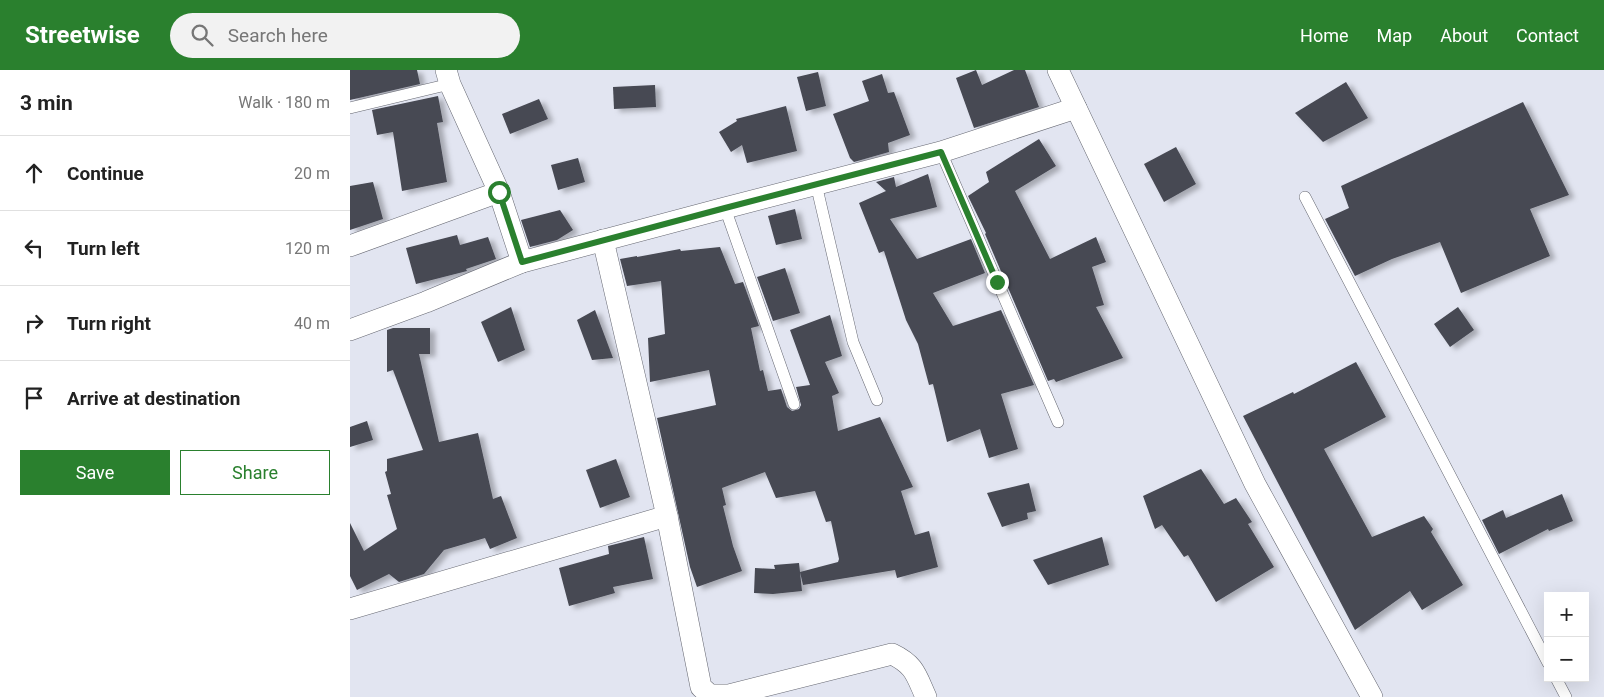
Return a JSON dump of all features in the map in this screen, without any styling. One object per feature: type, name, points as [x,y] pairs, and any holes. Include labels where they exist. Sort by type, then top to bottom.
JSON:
[{"type":"street","points":[[1058,70],[1255,484],[1372,697]]},
{"type":"street","points":[[448,77],[499,192],[522,262]]},
{"type":"street","points":[[350,330],[426,302],[522,262],[941,152],[1076,108]]},
{"type":"street","points":[[350,246],[499,192]]},
{"type":"street","points":[[603,240],[667,516],[701,687],[710,695],[729,695],[892,654],[912,666],[926,697]]},
{"type":"street","points":[[350,609],[667,516]]},
{"type":"lane","points":[[350,108],[448,77]]},
{"type":"lane","points":[[941,152],[1058,422]]},
{"type":"lane","points":[[816,184],[854,342],[877,400]]},
{"type":"lane","points":[[1305,197],[1544,655]]},
{"type":"lane","points":[[725,208],[794,404]]},
{"type":"lane","points":[[1558,682],[1566,697]]},
{"type":"building","points":[[350,70],[417,70],[420,84],[350,100]]},
{"type":"building","points":[[976,70],[982,85],[1014,70],[1025,70],[1039,107],[974,128],[956,78]]},
{"type":"building","points":[[818,72],[826,106],[806,111],[797,77]]},
{"type":"building","points":[[882,74],[888,93],[894,92],[910,135],[888,143],[889,152],[854,162],[850,158],[833,114],[869,101],[862,81]]},
{"type":"building","points":[[1346,82],[1368,118],[1323,142],[1295,113]]},
{"type":"building","points":[[655,85],[656,107],[614,109],[613,87]]},
{"type":"building","points":[[438,96],[443,122],[437,123],[447,182],[402,191],[393,132],[377,135],[372,110]]},
{"type":"building","points":[[539,99],[548,119],[510,134],[502,114]]},
{"type":"building","points":[[1523,102],[1569,195],[1530,209],[1550,256],[1461,293],[1440,242],[1392,259],[1355,276],[1325,219],[1349,208],[1341,186]]},
{"type":"building","points":[[786,106],[797,151],[747,163],[742,145],[731,152],[719,132],[737,121],[736,119]]},
{"type":"building","points":[[1039,139],[1056,166],[1015,191],[1050,259],[1096,237],[1106,262],[1092,267],[1104,305],[1096,307],[1123,358],[1056,382],[1054,379],[1048,381],[986,233],[968,196],[989,182],[986,172]]},
{"type":"building","points":[[1176,147],[1196,184],[1164,202],[1144,164]]},
{"type":"building","points":[[578,158],[585,182],[558,190],[551,165]]},
{"type":"building","points":[[928,174],[937,207],[890,219],[917,259],[971,239],[985,273],[933,293],[953,326],[1001,310],[1034,385],[1001,394],[1018,449],[989,458],[980,429],[947,442],[933,384],[929,385],[918,344],[906,320],[884,251],[879,253],[859,203],[886,191],[876,182],[894,177],[896,187]]},
{"type":"building","points":[[373,182],[383,219],[350,230],[350,186]]},
{"type":"building","points":[[795,209],[802,239],[776,245],[768,216]]},
{"type":"building","points":[[560,210],[573,230],[557,240],[530,247],[521,220]]},
{"type":"building","points":[[457,235],[460,245],[488,237],[496,259],[466,269],[467,271],[416,284],[406,248]]},
{"type":"building","points":[[720,247],[735,284],[743,282],[759,326],[751,328],[760,371],[763,370],[768,391],[781,389],[787,407],[792,411],[799,409],[801,405],[796,387],[810,385],[790,330],[830,315],[842,356],[825,362],[839,393],[832,396],[838,431],[880,417],[913,487],[901,491],[915,535],[929,531],[938,567],[897,578],[895,570],[803,585],[800,572],[838,562],[831,521],[826,522],[815,491],[776,498],[765,472],[722,488],[726,505],[723,506],[733,546],[742,571],[697,587],[690,567],[657,418],[716,405],[709,370],[650,382],[648,338],[665,334],[661,281],[627,286],[620,259],[680,249],[681,251]]},
{"type":"building","points":[[785,268],[800,313],[773,321],[757,277]]},
{"type":"building","points":[[511,307],[525,350],[498,362],[481,322]]},
{"type":"building","points":[[1458,307],[1474,330],[1450,347],[1434,324]]},
{"type":"building","points":[[595,310],[613,358],[592,360],[577,320]]},
{"type":"building","points":[[393,328],[430,328],[430,354],[419,354],[439,442],[478,433],[493,499],[501,496],[517,538],[490,549],[485,538],[444,550],[424,574],[399,582],[389,574],[357,590],[350,576],[350,523],[364,551],[397,529],[387,495],[391,494],[385,472],[387,471],[387,459],[423,450],[393,370],[387,372],[387,330]]},
{"type":"building","points":[[1356,362],[1386,417],[1324,449],[1372,537],[1424,516],[1433,529],[1431,532],[1463,585],[1422,610],[1410,591],[1355,630],[1243,416],[1293,392],[1294,394]]},
{"type":"building","points":[[367,421],[373,440],[350,447],[350,427]]},
{"type":"building","points":[[616,459],[630,497],[600,508],[586,470]]},
{"type":"building","points":[[1201,469],[1224,504],[1236,498],[1252,522],[1248,524],[1274,567],[1216,602],[1188,555],[1184,557],[1162,525],[1155,529],[1143,496]]},
{"type":"building","points":[[1029,483],[1036,511],[1027,513],[1028,519],[1002,527],[987,493]]},
{"type":"building","points":[[1562,494],[1573,521],[1549,531],[1548,529],[1499,554],[1482,520],[1503,510],[1506,518]]},
{"type":"building","points":[[644,537],[653,579],[613,587],[615,593],[569,606],[559,568],[609,554],[608,546]]},
{"type":"building","points":[[1102,537],[1109,565],[1048,585],[1033,560]]},
{"type":"building","points":[[799,563],[802,591],[773,594],[754,593],[755,568],[775,569],[774,565]]},
{"type":"route","points":[[499,192],[522,262],[941,152],[997,282]]}]
